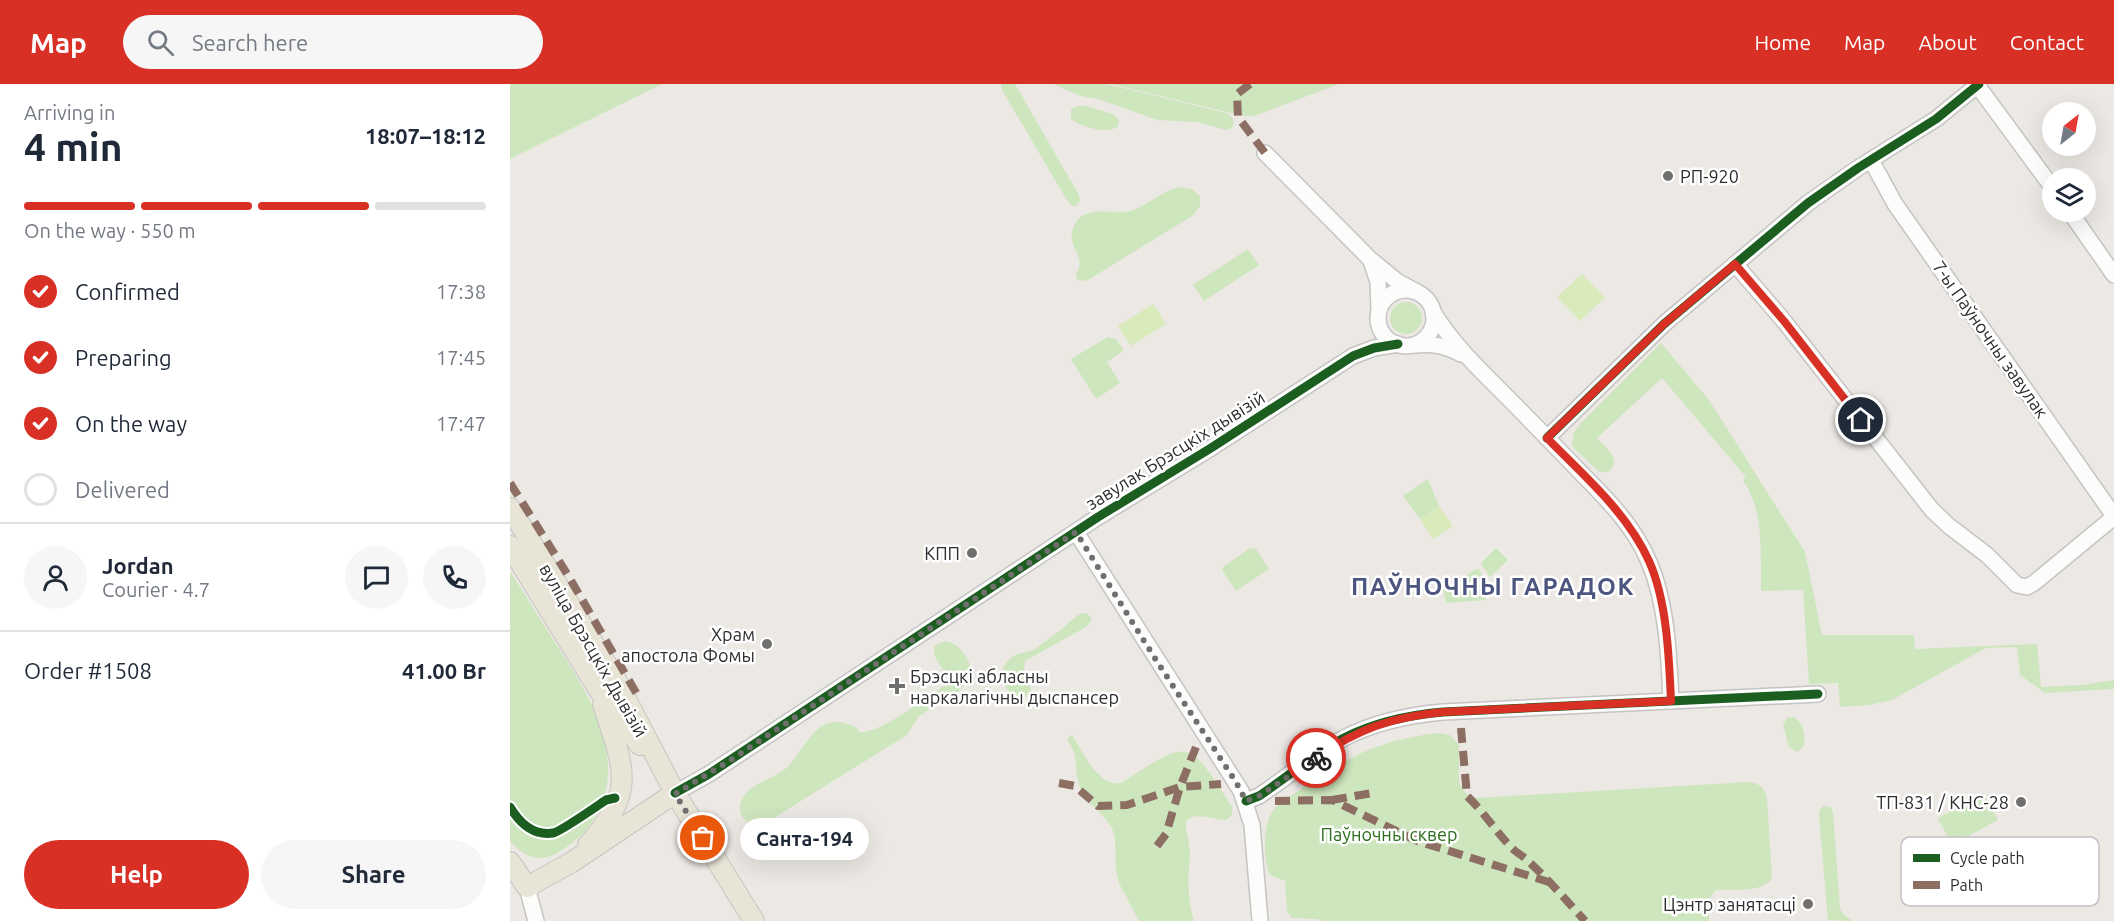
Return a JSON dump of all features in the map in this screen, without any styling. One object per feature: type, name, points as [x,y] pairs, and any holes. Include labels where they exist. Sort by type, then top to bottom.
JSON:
[{"type":"main road","name":"вуліца Брэсцкіх Дывізій","points":[[510,508],[615,678],[675,794]]},
{"type":"main road","name":"вуліца Брэсцкіх Дывізій","points":[[510,546],[599,690],[675,794],[754,921]]},
{"type":"main road","points":[[572,862],[596,836],[620,798],[622,766],[599,690]]},
{"type":"main road","name":"завулак Брэсцкіх дывізій","points":[[527,887],[572,862],[675,794]]},
{"type":"main road","points":[[510,862],[527,887]]},
{"type":"street","points":[[1547,438],[1664,324],[1818,195],[1936,119],[1978,85],[2042,173]]},
{"type":"street","name":"завулак Брэсцкіх дывізій","points":[[1265,153],[1370,259],[1398,282],[1415,291]]},
{"type":"street","name":"7-ы Паўночны завулак","points":[[1871,160],[1895,204],[2114,517]]},
{"type":"street","points":[[2077,222],[2114,275]]},
{"type":"street","name":"завулак Брэсцкіх дывізій","points":[[1359,353],[1374,329],[1379,313],[1378,282],[1370,259]]},
{"type":"street","points":[[1735,264],[1784,321],[1937,516],[1987,555],[2016,585],[2027,587],[2034,583],[2114,517]]},
{"type":"street","points":[[1400,290],[1415,291],[1427,299],[1433,312],[1433,326],[1430,333],[1419,342],[1405,344],[1385,336],[1381,330],[1379,313],[1387,297],[1400,290]]},
{"type":"street","name":"завулак Брэсцкіх дывізій","points":[[1433,312],[1468,358],[1547,438],[1633,532],[1649,561],[1662,608],[1671,701]]},
{"type":"street","name":"завулак Брэсцкіх дывізій","points":[[675,794],[729,761],[1076,532],[1359,353],[1374,348],[1428,343],[1442,345],[1468,358]]},
{"type":"street","points":[[1076,532],[1246,801],[1252,825],[1260,921]]},
{"type":"street","points":[[1246,801],[1259,796],[1344,739],[1370,727],[1406,717],[1443,712],[1818,694]]},
{"type":"street","points":[[527,887],[536,921]]},
{"type":"green space","points":[[510,84],[662,84],[510,159]]},
{"type":"green space","points":[[1001,84],[1015,84],[1079,195],[1080,200],[1076,206],[1068,202],[1002,90]]},
{"type":"green space","points":[[1053,84],[1107,84],[1226,113],[1232,117],[1234,122],[1232,128],[1226,130],[1197,122],[1157,120],[1098,99],[1080,96]]},
{"type":"green space","points":[[1111,84],[1339,84],[1254,116],[1243,116]]},
{"type":"green space","points":[[1083,105],[1113,114],[1119,120],[1118,126],[1102,130],[1075,122],[1071,118],[1071,110]]},
{"type":"green space","points":[[1179,187],[1192,189],[1200,196],[1200,206],[1192,216],[1088,280],[1077,279],[1079,260],[1072,236],[1073,228],[1079,218],[1092,212],[1131,211]]},
{"type":"green space","points":[[1248,249],[1259,265],[1204,301],[1193,285]]},
{"type":"green space","points":[[1582,274],[1605,297],[1580,321],[1557,297]]},
{"type":"green space","points":[[1406,302],[1417,307],[1422,318],[1417,329],[1406,334],[1395,329],[1390,318],[1395,307]]},
{"type":"green space","points":[[1153,304],[1166,324],[1131,346],[1118,326]]},
{"type":"green space","points":[[1108,337],[1116,339],[1124,350],[1107,362],[1120,383],[1096,399],[1071,359]]},
{"type":"green space","points":[[1661,343],[1709,400],[1805,552],[1822,635],[1914,635],[1915,649],[2037,644],[2041,687],[2082,685],[2114,680],[2114,689],[2045,693],[2020,675],[2017,647],[1986,648],[1892,700],[1869,705],[1840,707],[1838,683],[1809,684],[1803,590],[1761,591],[1760,534],[1755,506],[1743,480],[1746,477],[1662,378],[1597,438],[1614,460],[1609,471],[1598,471],[1572,446],[1573,434],[1580,424]]},
{"type":"green space","points":[[1428,479],[1439,506],[1420,519],[1403,496]]},
{"type":"green space","points":[[1439,506],[1453,526],[1433,539],[1420,519]]},
{"type":"green space","points":[[1250,548],[1256,549],[1269,569],[1236,591],[1222,570]]},
{"type":"green space","points":[[1496,548],[1508,560],[1490,577],[1481,563]]},
{"type":"green space","points":[[1478,568],[1486,582],[1486,600],[1446,603],[1443,590]]},
{"type":"green space","points":[[510,571],[583,688],[600,724],[606,746],[607,787],[601,806],[591,824],[577,839],[557,853],[543,858],[531,857],[520,851],[510,841]]},
{"type":"green space","points":[[1083,613],[1087,613],[1092,619],[1086,627],[1025,661],[1024,669],[1031,689],[1025,698],[1016,700],[1003,679],[1002,673],[1007,662],[1015,655],[1038,647]]},
{"type":"green space","points":[[945,641],[961,649],[970,665],[972,677],[959,691],[919,716],[907,735],[764,824],[751,823],[742,816],[740,806],[746,793],[785,769],[822,726],[831,722],[843,723],[857,728],[859,732],[868,731],[891,721],[947,684],[946,675],[934,652],[934,646]]},
{"type":"green space","points":[[1793,717],[1800,722],[1804,733],[1804,746],[1797,752],[1789,747],[1783,725],[1787,718]]},
{"type":"green space","name":"Паўночны сквер","points":[[1440,733],[1450,735],[1459,745],[1459,782],[1465,793],[1476,798],[1755,783],[1765,791],[1767,799],[1772,878],[1768,883],[1755,888],[1716,890],[1708,900],[1709,921],[1324,921],[1292,918],[1287,911],[1285,881],[1270,875],[1266,861],[1267,826],[1275,808],[1318,777],[1350,758],[1400,740]]},
{"type":"green space","points":[[1072,735],[1092,767],[1105,780],[1113,783],[1121,783],[1175,752],[1186,752],[1196,757],[1206,767],[1232,807],[1232,814],[1225,820],[1195,817],[1186,821],[1190,854],[1189,896],[1194,921],[1139,921],[1119,883],[1112,828],[1081,794],[1075,755],[1067,738]]},
{"type":"green space","points":[[1983,793],[1998,820],[1967,837],[1948,837],[1938,818]]},
{"type":"green space","points":[[1823,806],[1831,807],[1833,812],[1840,909],[1853,921],[1828,920],[1819,817],[1819,811]]},
{"type":"marked path","points":[[1250,84],[1237,94],[1238,117],[1265,153]]},
{"type":"marked path","points":[[510,483],[569,577],[638,696]]},
{"type":"marked path","points":[[1461,728],[1467,796],[1507,842],[1585,921]]},
{"type":"marked path","points":[[1157,846],[1166,834],[1180,787],[1196,747]]},
{"type":"marked path","points":[[1059,783],[1075,786],[1098,806],[1127,805],[1180,787],[1221,784]]},
{"type":"marked path","points":[[1332,800],[1372,793]]},
{"type":"marked path","points":[[1275,801],[1332,800],[1417,841],[1549,882]]},
{"type":"cycle path","points":[[1547,438],[1664,324],[1808,203],[1858,168],[1936,119],[1979,84]]},
{"type":"cycle path","points":[[675,793],[709,774],[1098,517],[1211,448],[1353,356],[1374,348],[1398,344]]},
{"type":"cycle path","points":[[1246,801],[1259,796],[1344,738],[1405,717],[1443,712],[1818,694]]},
{"type":"cycle path","points":[[510,807],[527,827],[539,832],[553,833],[606,800],[615,798]]},
{"type":"way so far","points":[[703,838],[675,794],[729,761],[1076,532],[1242,791],[1246,801],[1259,796],[1316,758]]},
{"type":"place","name":"РП-920","points":[[1668,176]]},
{"type":"place","name":"КПП","points":[[972,553]]},
{"type":"place","name":"Храм апостола Фомы","points":[[767,644]]},
{"type":"place","name":"Брэсцкі абласны наркалагічны дыспансер","points":[[897,686]]},
{"type":"place","name":"ТП-831 / КНС-28","points":[[2021,802]]},
{"type":"place","name":"Санта-194","points":[[703,838]]},
{"type":"place","name":"Цэнтр занятасці","points":[[1808,904]]},
{"type":"district","name":"ПАЎНОЧНЫ ГАРАДОК","points":[[1493,586]]},
{"type":"route","points":[[1316,758],[1344,739],[1370,727],[1406,717],[1443,712],[1671,701],[1662,608],[1649,561],[1633,532],[1622,518],[1547,438],[1664,324],[1735,264],[1784,321],[1861,420]]}]
